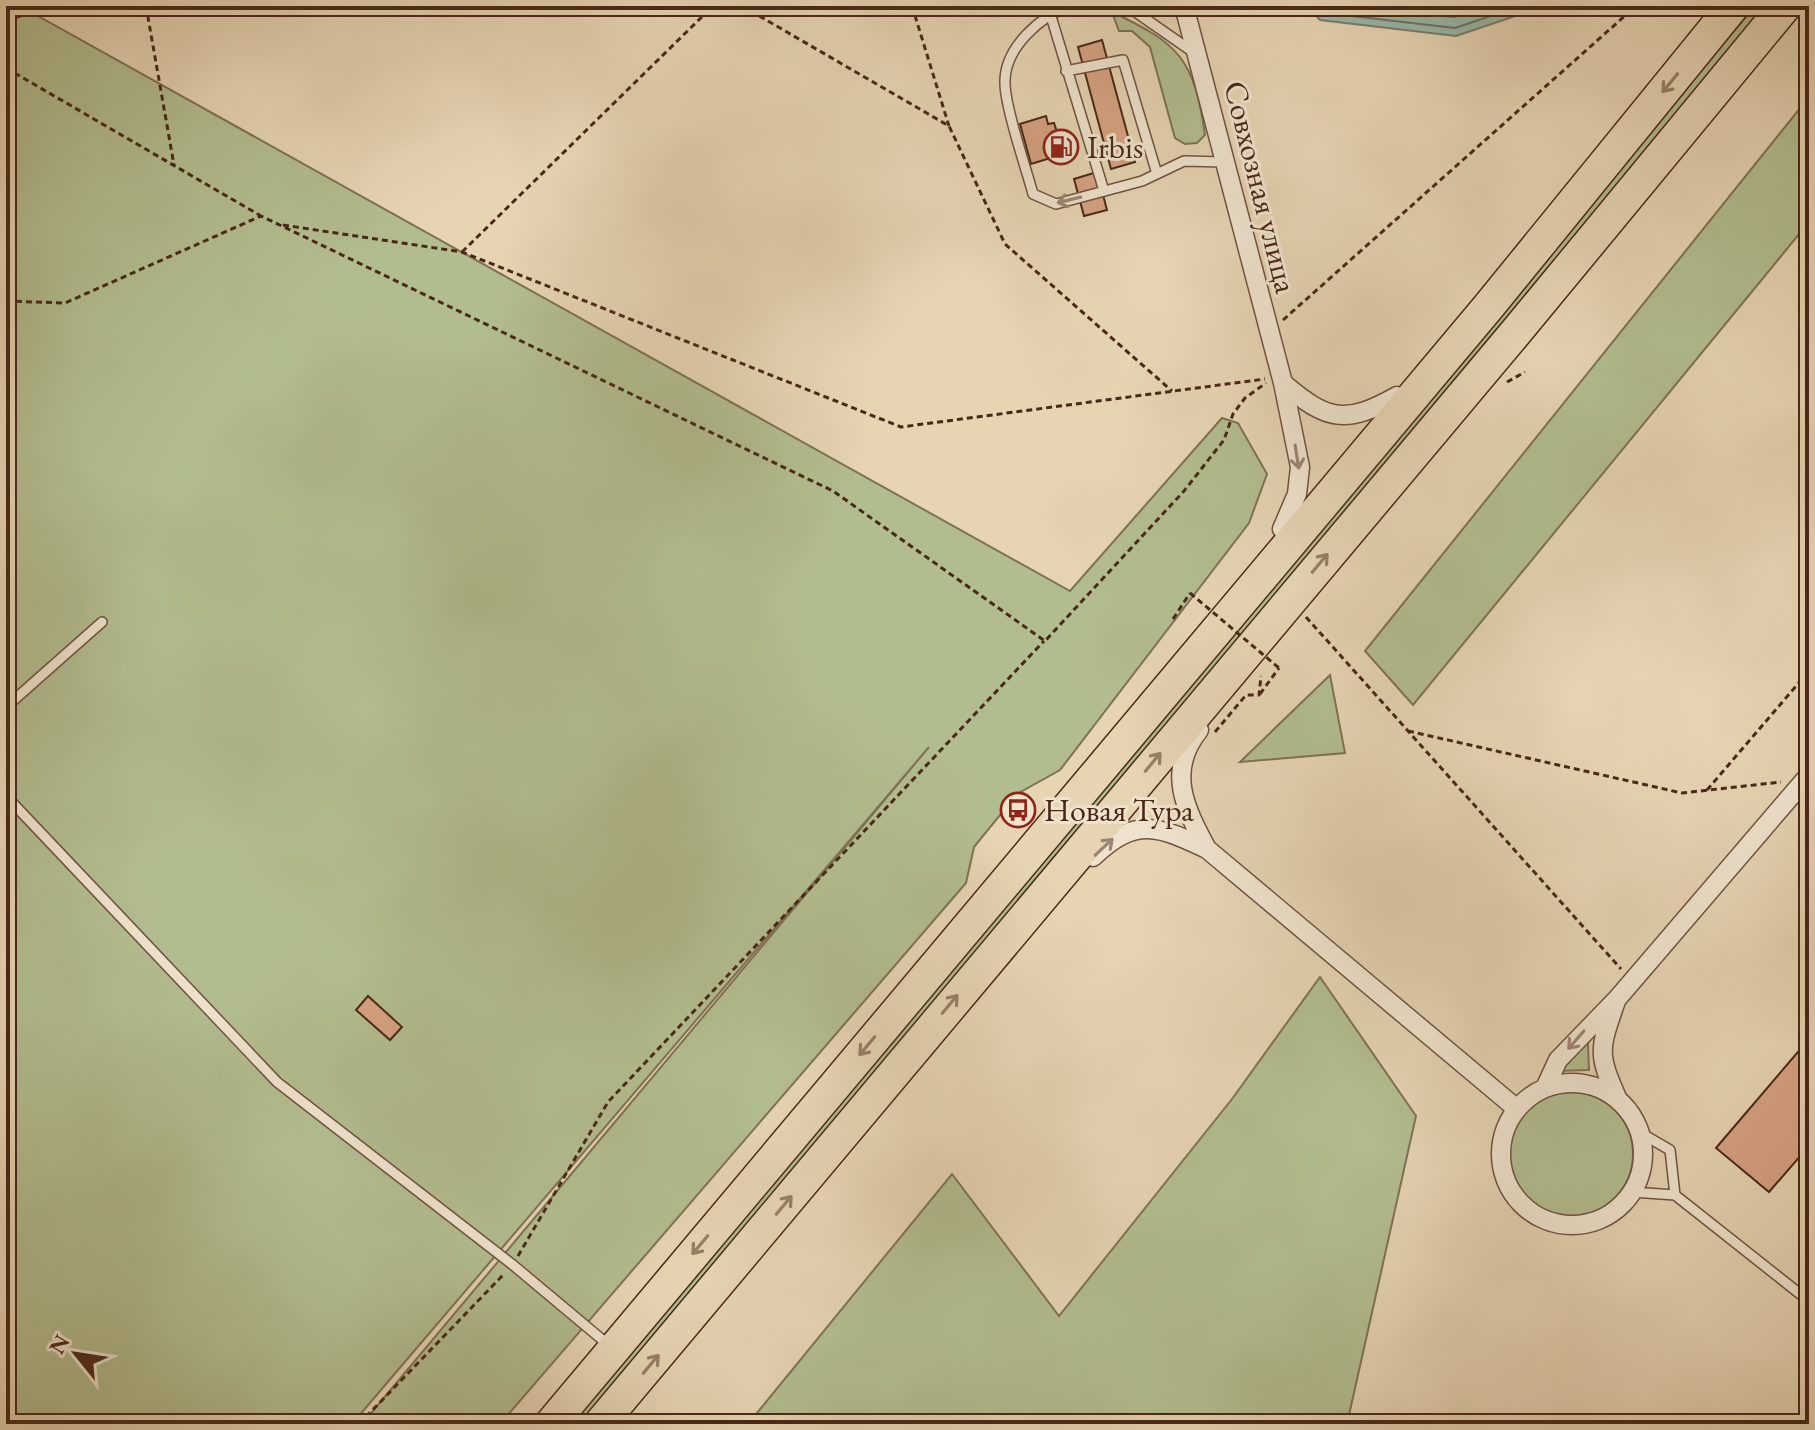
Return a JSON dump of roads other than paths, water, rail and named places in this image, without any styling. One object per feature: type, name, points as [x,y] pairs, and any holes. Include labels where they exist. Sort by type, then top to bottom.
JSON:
[{"type":"highway","points":[[551,1424],[1489,306],[1733,6]]},
{"type":"highway","points":[[600,1424],[988,957],[1296,610],[1516,332],[1785,6]]},
{"type":"street","name":"Совхозная улица","points":[[1184,6],[1267,334],[1282,380],[1300,467],[1297,494],[1282,529]]},
{"type":"street","points":[[971,921],[999,873],[1033,825],[1282,529],[1446,337],[1489,306]]},
{"type":"street","points":[[1282,380],[1312,406],[1336,416],[1353,416],[1372,410],[1397,396]]},
{"type":"street","points":[[1207,849],[1181,794],[1180,770],[1185,753],[1195,734],[1296,610]]},
{"type":"street","points":[[1617,999],[1603,1039],[1600,1061],[1618,1100],[1639,1132],[1643,1161],[1632,1192],[1609,1215],[1585,1224],[1561,1225],[1530,1213],[1508,1188],[1500,1156],[1506,1126],[1517,1109],[1545,1088],[1558,1060],[1617,999],[1808,777]]},
{"type":"street","points":[[988,957],[1021,940],[1113,838],[1150,827],[1167,831],[1207,849],[1517,1109]]},
{"type":"street","points":[[1545,1088],[1583,1084],[1618,1100]]},
{"type":"lane","points":[[1070,6],[1050,13],[1017,47],[1004,80],[1033,194],[1056,204],[1157,174],[1184,161],[1224,162]]},
{"type":"lane","points":[[1127,6],[1196,54]]},
{"type":"lane","points":[[1050,13],[1104,191]]},
{"type":"lane","points":[[1066,71],[1123,60],[1157,174]]},
{"type":"lane","points":[[6,707],[102,622]]},
{"type":"lane","points":[[6,796],[277,1082],[513,1265],[613,1349]]},
{"type":"lane","points":[[1639,1132],[1670,1150],[1675,1195]]},
{"type":"lane","points":[[1632,1192],[1675,1195],[1809,1301]]},
{"type":"water","points":[[1307,6],[1545,6],[1456,36],[1320,20]]},
{"type":"place","name":"Irbis","points":[[1061,147]]},
{"type":"place","name":"Новая Тура","points":[[1018,810]]}]
